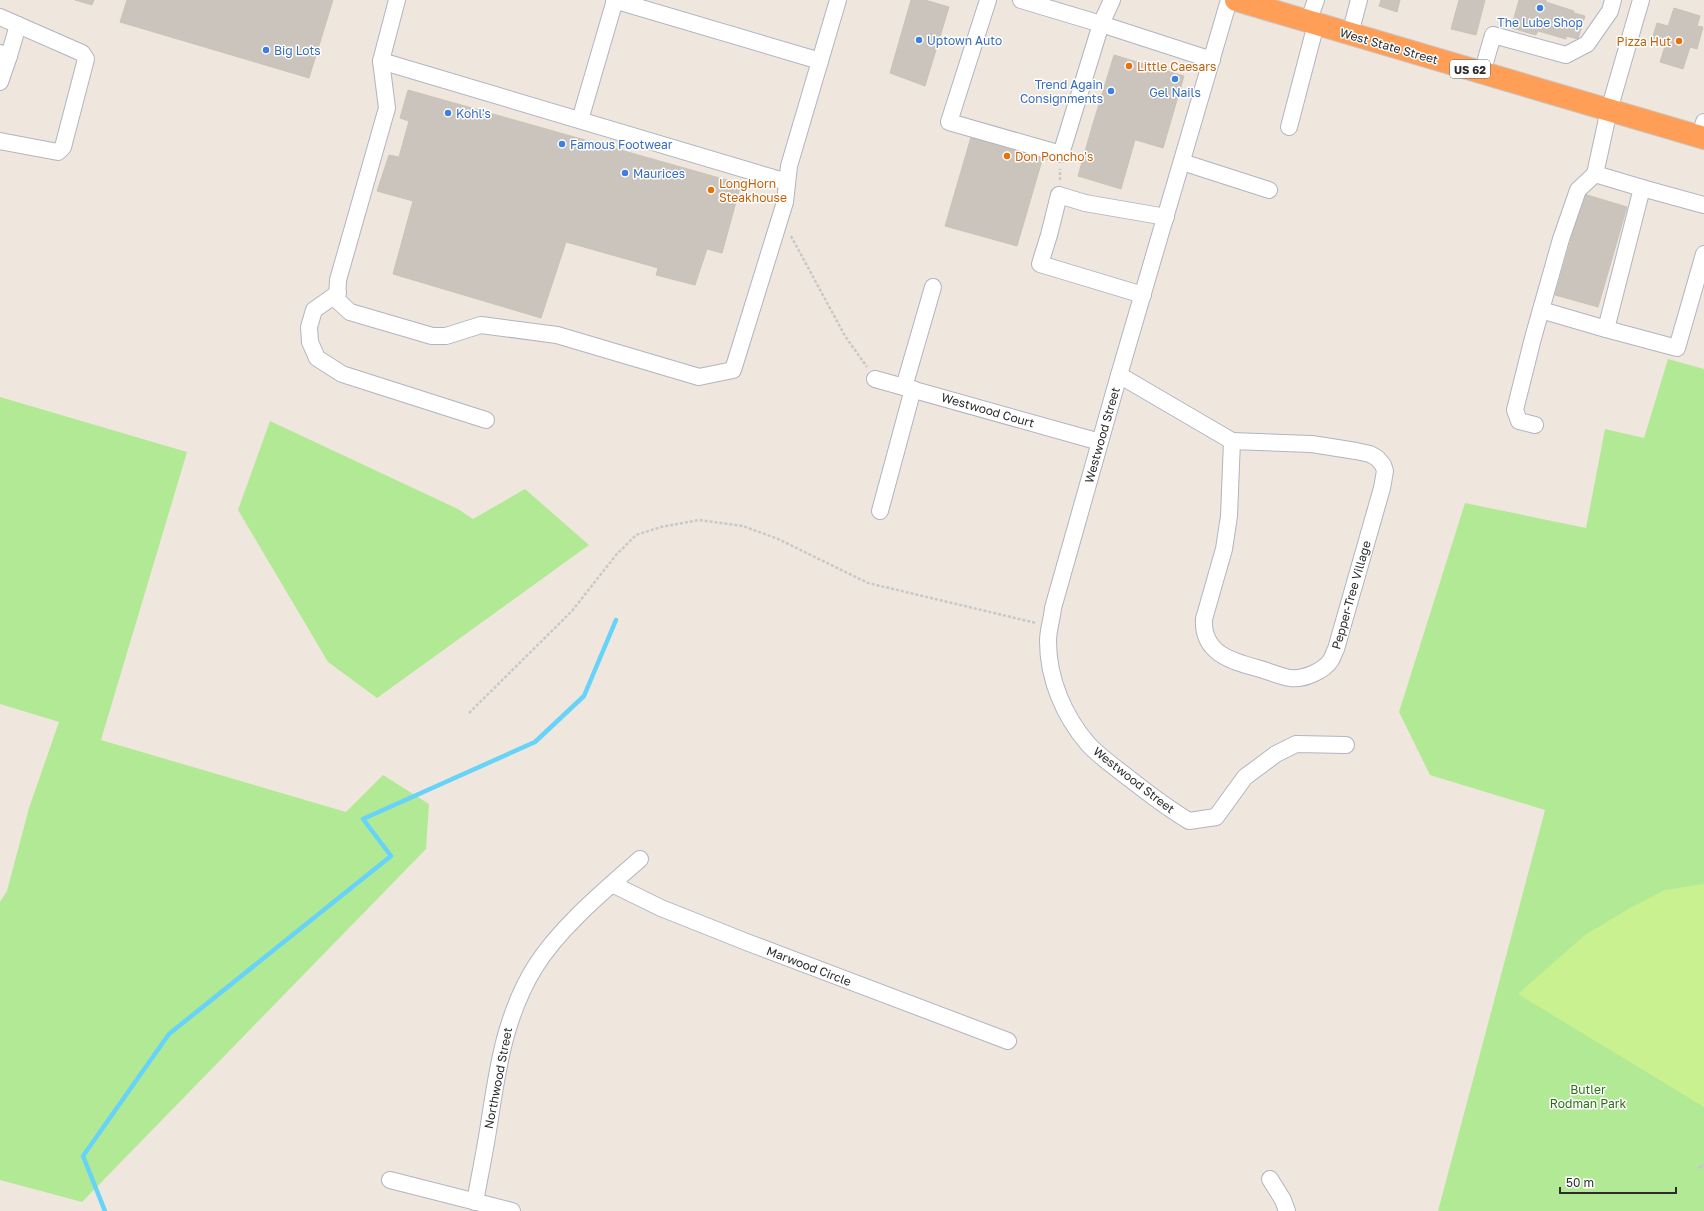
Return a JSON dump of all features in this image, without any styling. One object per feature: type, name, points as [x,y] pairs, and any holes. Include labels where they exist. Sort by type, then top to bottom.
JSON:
[{"type":"highway","name":"West State Street","points":[[1236,0],[1609,110],[1703,132]]},
{"type":"street","points":[[397,0],[381,61],[387,108],[338,280],[337,300],[350,312],[432,336],[446,336],[481,325],[557,336],[698,377],[734,370],[781,217],[785,202],[789,166],[838,0]]},
{"type":"street","points":[[580,120],[615,0],[820,61]]},
{"type":"street","points":[[988,0],[949,122],[1061,154],[1101,24],[1112,0]]},
{"type":"street","points":[[1021,0],[1212,60]]},
{"type":"street","name":"Westwood Street","points":[[1229,0],[1119,375],[1053,608],[1048,641],[1055,687],[1063,708],[1089,745],[1142,789],[1189,822],[1216,817],[1245,777],[1276,754],[1296,744],[1346,745]]},
{"type":"street","points":[[1289,127],[1316,0]]},
{"type":"street","points":[[1350,34],[1359,0]]},
{"type":"street","points":[[1535,425],[1519,421],[1515,410],[1560,238],[1578,190],[1595,174],[1609,110],[1641,0]]},
{"type":"street","points":[[1482,73],[1494,35],[1566,56],[1587,44],[1612,6],[1636,18]]},
{"type":"street","points":[[0,17],[82,53],[86,59],[63,147],[58,152],[0,141]]},
{"type":"street","points":[[0,82],[4,55],[18,25]]},
{"type":"street","points":[[381,61],[787,182]]},
{"type":"street","points":[[1182,162],[1269,190]]},
{"type":"street","points":[[1595,174],[1704,205]]},
{"type":"street","points":[[1606,329],[1642,188]]},
{"type":"street","points":[[1143,295],[1040,264],[1049,236],[1059,194],[1086,203],[1166,216]]},
{"type":"street","points":[[1541,310],[1677,348],[1704,254]]},
{"type":"street","points":[[880,511],[934,287]]},
{"type":"street","points":[[338,293],[314,310],[309,326],[310,342],[318,358],[342,374],[486,420]]},
{"type":"street","name":"Pepper-Tree Village","points":[[1119,375],[1232,441],[1312,444],[1370,454],[1377,458],[1383,465],[1385,471],[1382,488],[1336,649],[1331,660],[1323,668],[1308,675],[1289,678],[1235,662],[1221,656],[1205,637],[1203,628],[1204,619],[1224,549],[1229,516],[1232,441]]},
{"type":"street","name":"Westwood Court","points":[[875,379],[1100,442]]},
{"type":"street","name":"Northwood Street","points":[[475,1202],[503,1042],[514,1008],[535,967],[564,930],[640,858]]},
{"type":"street","name":"Marwood Circle","points":[[612,884],[661,908],[749,943],[1008,1041]]},
{"type":"street","points":[[1270,1179],[1283,1200],[1287,1211]]},
{"type":"street","points":[[390,1180],[512,1211]]},
{"type":"path","points":[[1059,194],[1061,154]]},
{"type":"path","points":[[781,217],[845,336],[875,379]]},
{"type":"path","points":[[469,713],[572,611],[616,555],[636,535],[661,526],[699,520],[743,526],[801,549],[841,571],[868,583],[1050,626]]},
{"type":"path","points":[[1704,1164],[1699,1167],[1704,1168]]},
{"type":"green space","name":"Butler Rodman Park","points":[[1668,359],[1704,369],[1704,1211],[1438,1211],[1545,810],[1430,775],[1399,712],[1465,503],[1586,528],[1605,429],[1644,438]]},
{"type":"green space","points":[[0,397],[187,452],[101,740],[346,812],[383,775],[429,804],[426,849],[82,1202],[0,1180],[0,902],[7,891],[29,808],[59,722],[0,704]]},
{"type":"green space","points":[[270,421],[458,509],[473,519],[525,489],[589,545],[377,698],[328,662],[238,510]]},
{"type":"green space","points":[[1704,884],[1704,1107],[1518,994],[1585,935],[1630,908],[1665,890]]},
{"type":"building","points":[[75,0],[94,0],[92,5]]},
{"type":"building","name":"Big Lots","points":[[127,0],[333,0],[309,78],[120,22]]},
{"type":"building","name":"Uptown Auto","points":[[911,0],[925,0],[949,7],[925,86],[890,73]]},
{"type":"building","points":[[1381,0],[1400,0],[1397,12],[1379,6]]},
{"type":"building","points":[[1459,0],[1485,0],[1476,35],[1451,29]]},
{"type":"building","points":[[1519,0],[1546,0],[1546,2],[1585,16],[1578,39],[1566,36],[1566,39],[1538,31],[1536,35],[1511,28]]},
{"type":"building","name":"Pizza Hut","points":[[1674,8],[1700,16],[1697,26],[1703,27],[1697,49],[1690,47],[1683,69],[1660,62],[1666,43],[1652,39],[1657,23],[1668,26]]},
{"type":"building","points":[[1114,55],[1184,76],[1163,148],[1092,127]]},
{"type":"building","points":[[408,90],[741,184],[722,253],[707,249],[695,285],[656,275],[658,268],[566,242],[541,318],[393,274],[413,201],[377,191],[389,155],[399,157],[409,121],[400,118]]},
{"type":"building","points":[[1092,127],[1135,140],[1121,189],[1078,176]]},
{"type":"building","points":[[971,137],[1043,157],[1017,246],[945,226]]},
{"type":"building","points":[[1584,194],[1627,207],[1598,307],[1555,295]]},
{"type":"waterway","points":[[105,1211],[83,1156],[169,1034],[391,856],[363,819],[535,742],[584,696],[616,620]]},
{"type":"place","name":"The Lube Shop","points":[[1540,8]]},
{"type":"place","name":"Uptown Auto","points":[[919,40]]},
{"type":"place","name":"Pizza Hut","points":[[1679,41]]},
{"type":"place","name":"Big Lots","points":[[266,50]]},
{"type":"place","name":"Little Caesars","points":[[1129,66]]},
{"type":"place","name":"Gel Nails","points":[[1175,79]]},
{"type":"place","name":"Trend Again Consignments","points":[[1111,91]]},
{"type":"place","name":"Kohl's","points":[[448,113]]},
{"type":"place","name":"Famous Footwear","points":[[562,144]]},
{"type":"place","name":"Don Poncho's","points":[[1007,156]]},
{"type":"place","name":"Maurices","points":[[625,173]]},
{"type":"place","name":"LongHorn Steakhouse","points":[[711,190]]}]
